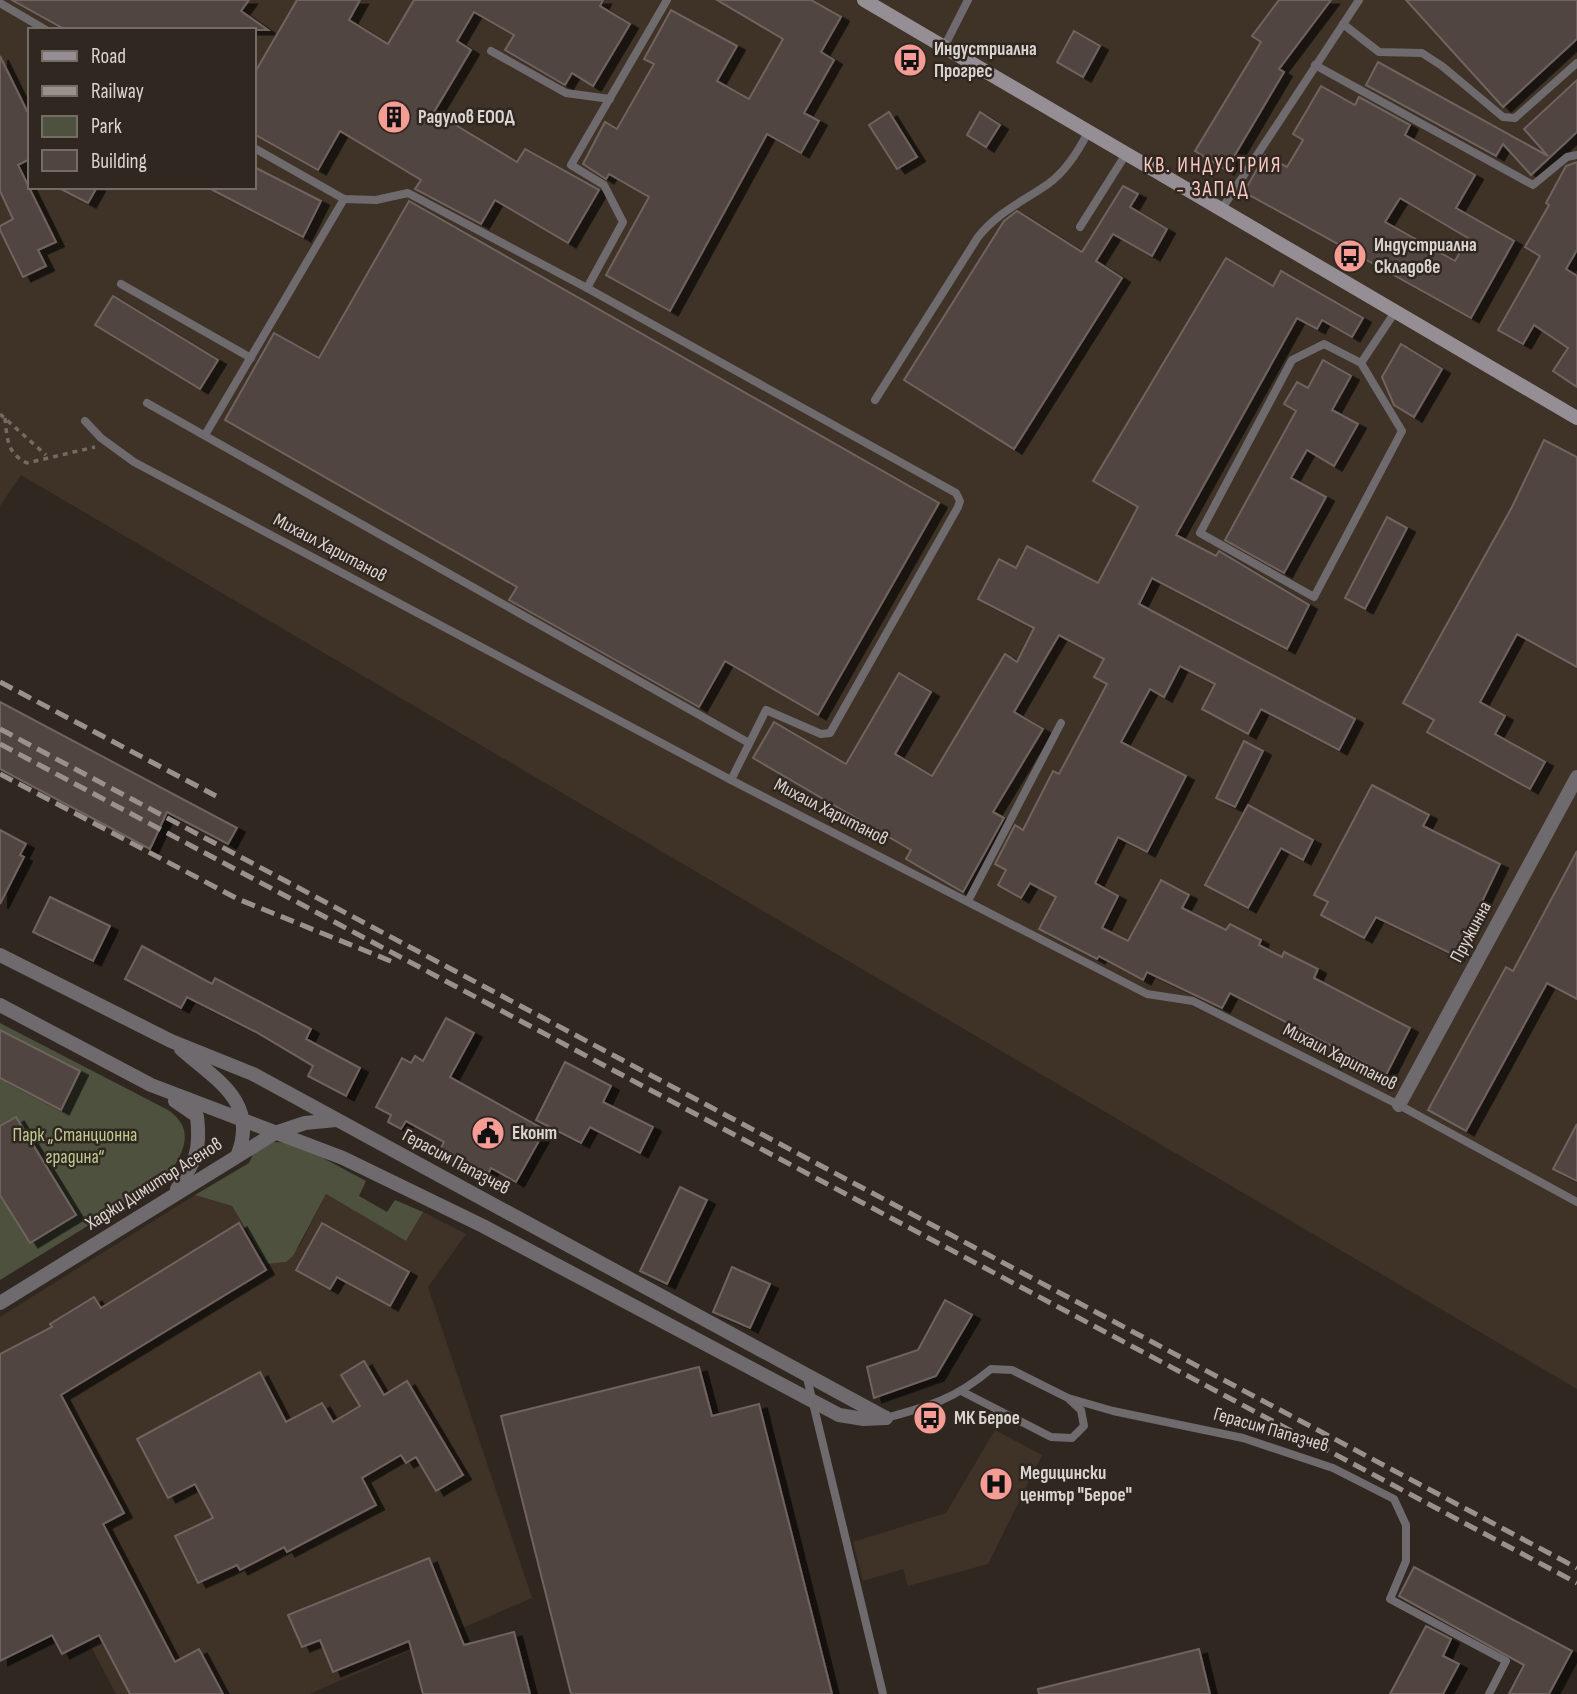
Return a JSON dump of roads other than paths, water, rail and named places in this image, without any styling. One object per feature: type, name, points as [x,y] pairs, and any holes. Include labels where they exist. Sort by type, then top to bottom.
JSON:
[{"type":"street","points":[[864,0],[1577,418]]},
{"type":"street","name":"Пружинна","points":[[1399,1105],[1577,777]]},
{"type":"street","name":"Герасим Папазчев","points":[[0,955],[172,1041],[253,1074],[491,1202],[807,1378],[886,1418]]},
{"type":"street","name":"Герасим Папазчев","points":[[0,1005],[150,1084],[343,1158],[483,1226],[839,1415],[864,1419],[886,1418]]},
{"type":"street","points":[[172,1041],[234,1098],[246,1122],[245,1136],[238,1154]]},
{"type":"street","points":[[150,1084],[197,1116],[201,1144],[194,1164],[173,1195]]},
{"type":"street","name":"Хаджи Димитър Асенов","points":[[0,1303],[275,1133],[305,1123],[338,1119]]},
{"type":"street","points":[[483,1226],[491,1202]]},
{"type":"lane","points":[[587,288],[623,222],[604,185],[571,165],[667,0]]},
{"type":"lane","points":[[944,47],[968,0]]},
{"type":"lane","points":[[1221,210],[1359,0]]},
{"type":"lane","points":[[0,4],[42,28]]},
{"type":"lane","points":[[1343,24],[1379,52],[1422,53],[1443,66],[1503,117],[1515,118],[1577,63]]},
{"type":"lane","points":[[491,51],[566,93],[610,99]]},
{"type":"lane","points":[[1315,65],[1533,185],[1567,157],[1577,155]]},
{"type":"lane","points":[[875,400],[978,237],[993,219],[1049,183],[1076,156],[1088,132]]},
{"type":"lane","points":[[256,149],[344,199],[376,200],[408,193],[587,288],[956,493],[960,500],[830,733],[821,734],[766,710],[732,779]]},
{"type":"lane","points":[[1080,226],[1126,154]]},
{"type":"lane","points":[[205,436],[344,199]]},
{"type":"lane","points":[[121,284],[251,358]]},
{"type":"lane","points":[[1361,363],[1395,312]]},
{"type":"lane","points":[[1324,344],[1361,363],[1402,431],[1314,597],[1200,533],[1292,360],[1324,344]]},
{"type":"lane","points":[[147,403],[749,743]]},
{"type":"lane","name":"Михаил Хаританов","points":[[85,421],[108,444],[134,461],[732,779],[1147,994],[1193,1001],[1399,1105],[1577,1202]]},
{"type":"lane","points":[[968,901],[1060,723]]},
{"type":"lane","name":"Герасим Папазчев","points":[[886,1418],[924,1408],[963,1392],[991,1369],[1012,1370],[1068,1398],[1124,1414],[1243,1438],[1333,1468],[1394,1499],[1406,1525],[1406,1560],[1390,1599],[1506,1661],[1489,1694]]},
{"type":"lane","points":[[807,1378],[883,1694]]},
{"type":"lane","points":[[963,1392],[1051,1437],[1072,1438],[1084,1426],[1081,1410],[1068,1398]]},
{"type":"railway","points":[[0,682],[216,796]]},
{"type":"railway","points":[[0,729],[1577,1568]]},
{"type":"railway","points":[[0,744],[1577,1583]]},
{"type":"railway","points":[[0,774],[238,899],[393,962]]},
{"type":"place","name":"Индустриална Прогрес","points":[[910,60]]},
{"type":"place","name":"Радулов ЕООД","points":[[394,117]]},
{"type":"place","name":"Индустриална Складове","points":[[1350,256]]},
{"type":"place","name":"Еконт","points":[[488,1133]]},
{"type":"place","name":"МК Берое","points":[[930,1418]]},
{"type":"place","name":"Медицински център \"Берое\"","points":[[996,1484]]},
{"type":"district","name":"КВ. ИНДУСТРИЯ - ЗАПАД","points":[[1213,177]]},
{"type":"park label","name":"Парк „Станционна градина“","points":[[75,1146]]}]
